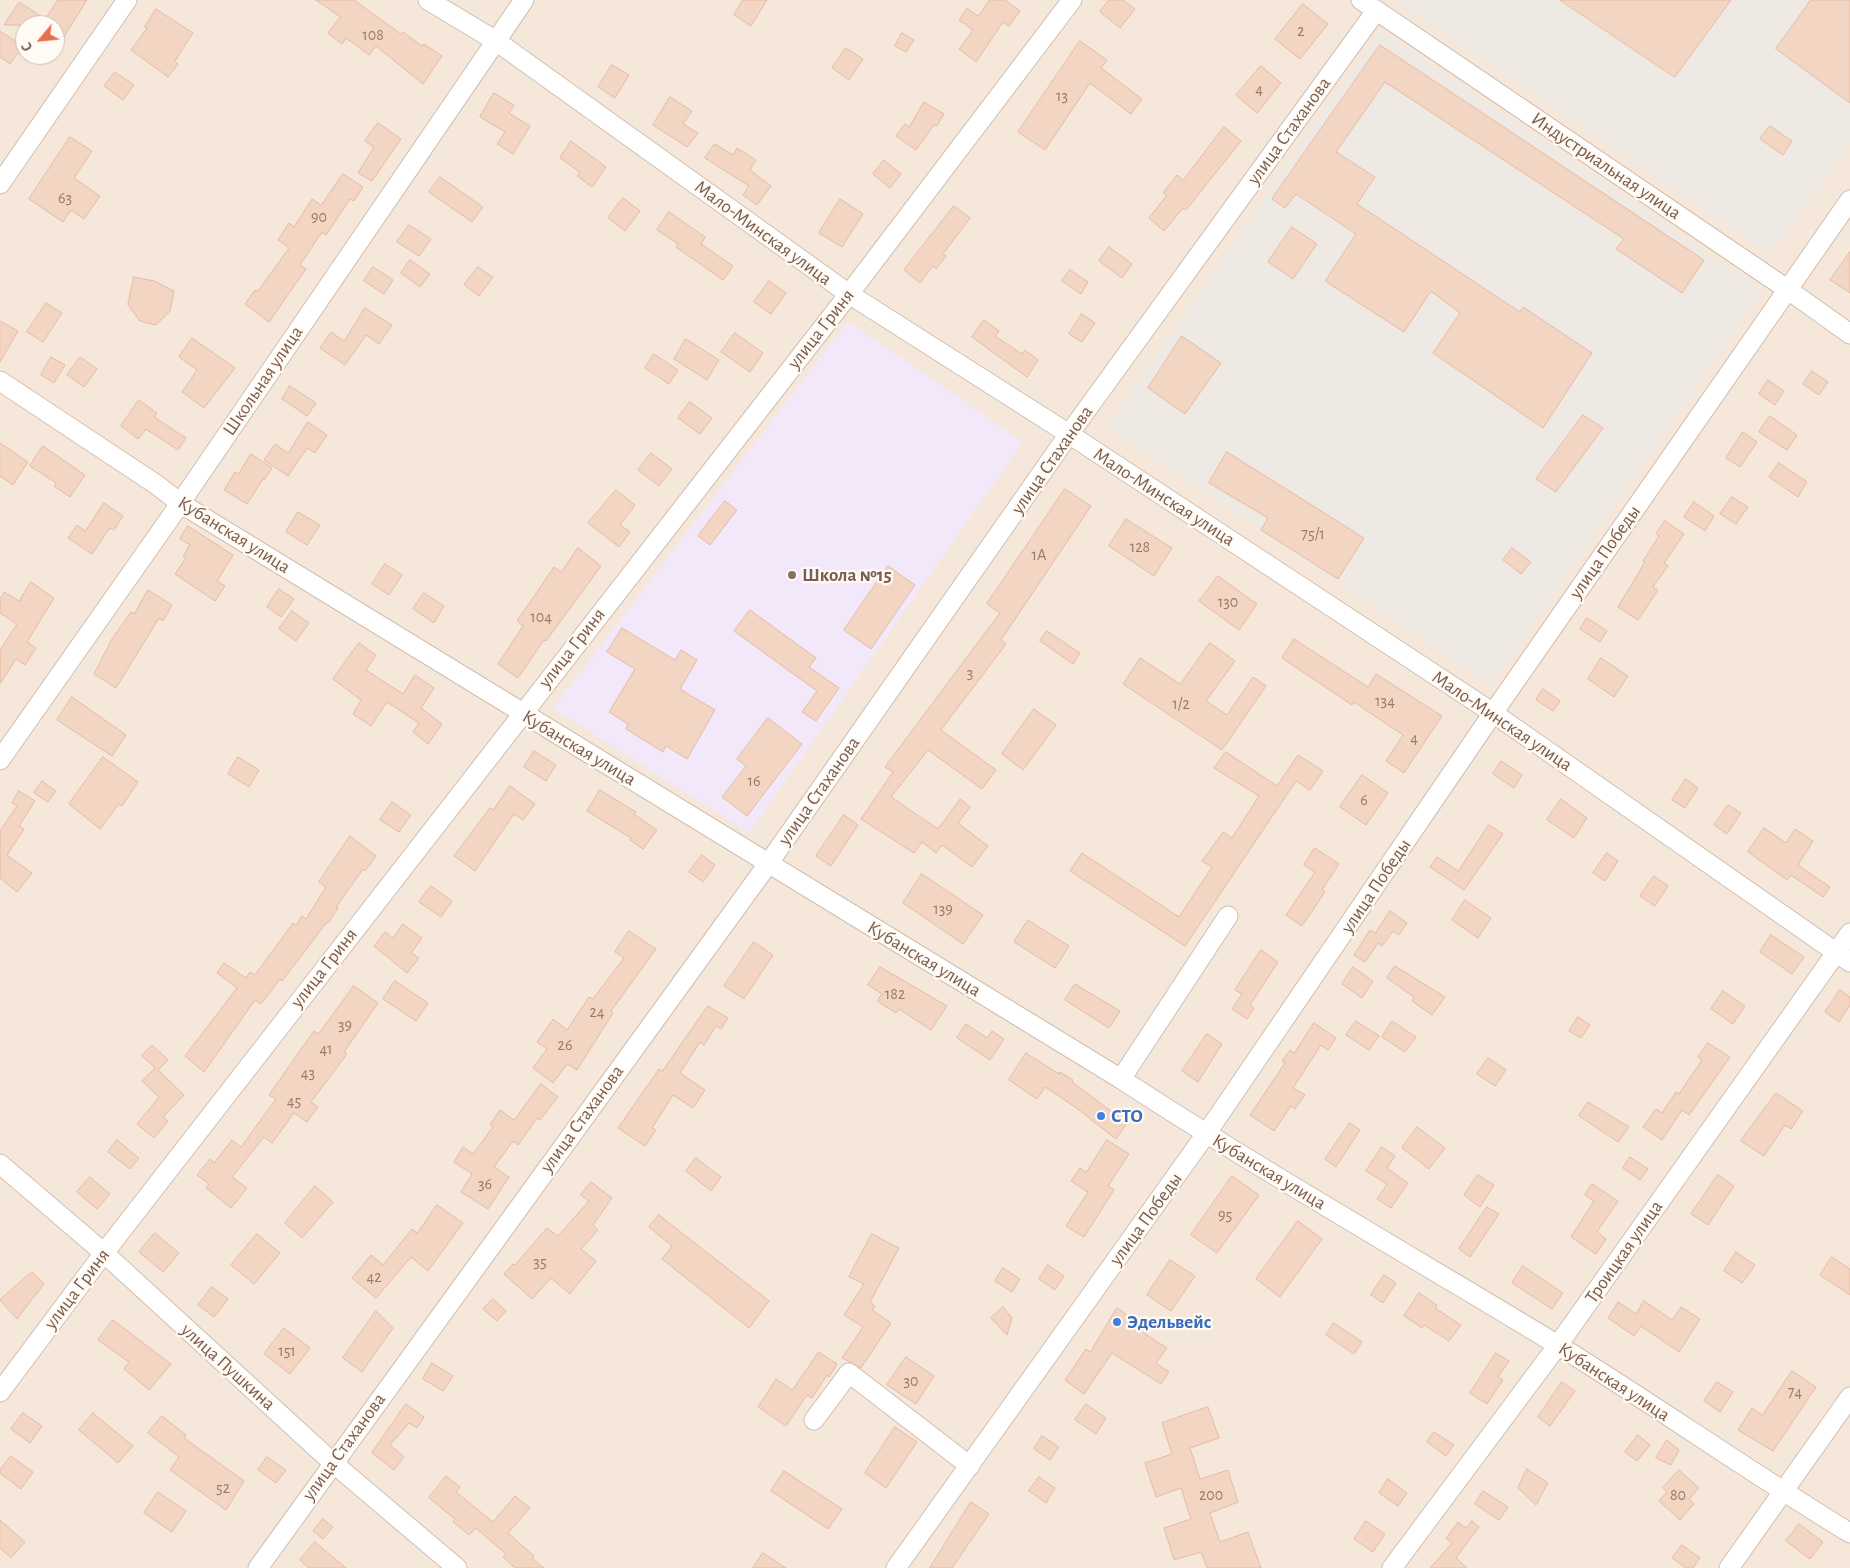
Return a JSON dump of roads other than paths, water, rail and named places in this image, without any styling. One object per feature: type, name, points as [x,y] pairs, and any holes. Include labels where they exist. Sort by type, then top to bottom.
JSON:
[{"type":"street","points":[[0,184],[127,0]]},
{"type":"street","name":"Мало-Минская улица","points":[[428,0],[496,41],[849,294],[1069,434],[1493,714],[1843,957]]},
{"type":"street","name":"Школьная улица","points":[[0,760],[180,503],[524,0]]},
{"type":"street","name":"улица Гриня","points":[[0,1392],[104,1253],[849,294],[1072,0]]},
{"type":"street","name":"Индустриальная улица","points":[[1368,5],[1787,289],[1850,334]]},
{"type":"street","name":"улица Стаханова","points":[[258,1568],[332,1462],[768,864],[1368,5]]},
{"type":"street","name":"улица Победы","points":[[896,1568],[1206,1134],[1493,714],[1850,200]]},
{"type":"street","name":"Кубанская улица","points":[[0,382],[157,485],[180,503],[1121,1079],[1206,1134],[1558,1345],[1782,1492],[1850,1534]]},
{"type":"street","points":[[1121,1079],[1228,916]]},
{"type":"street","name":"Троицкая улица","points":[[1392,1568],[1843,957],[1850,932]]},
{"type":"street","name":"улица Пушкина","points":[[0,1164],[104,1253],[332,1462],[457,1568]]},
{"type":"street","points":[[814,1420],[849,1373],[970,1466]]},
{"type":"street","points":[[1729,1568],[1850,1397]]},
{"type":"place","name":"Школа №15","points":[[792,575]]},
{"type":"place","name":"СТО","points":[[1101,1116]]},
{"type":"place","name":"Эдельвейс","points":[[1117,1322]]}]
